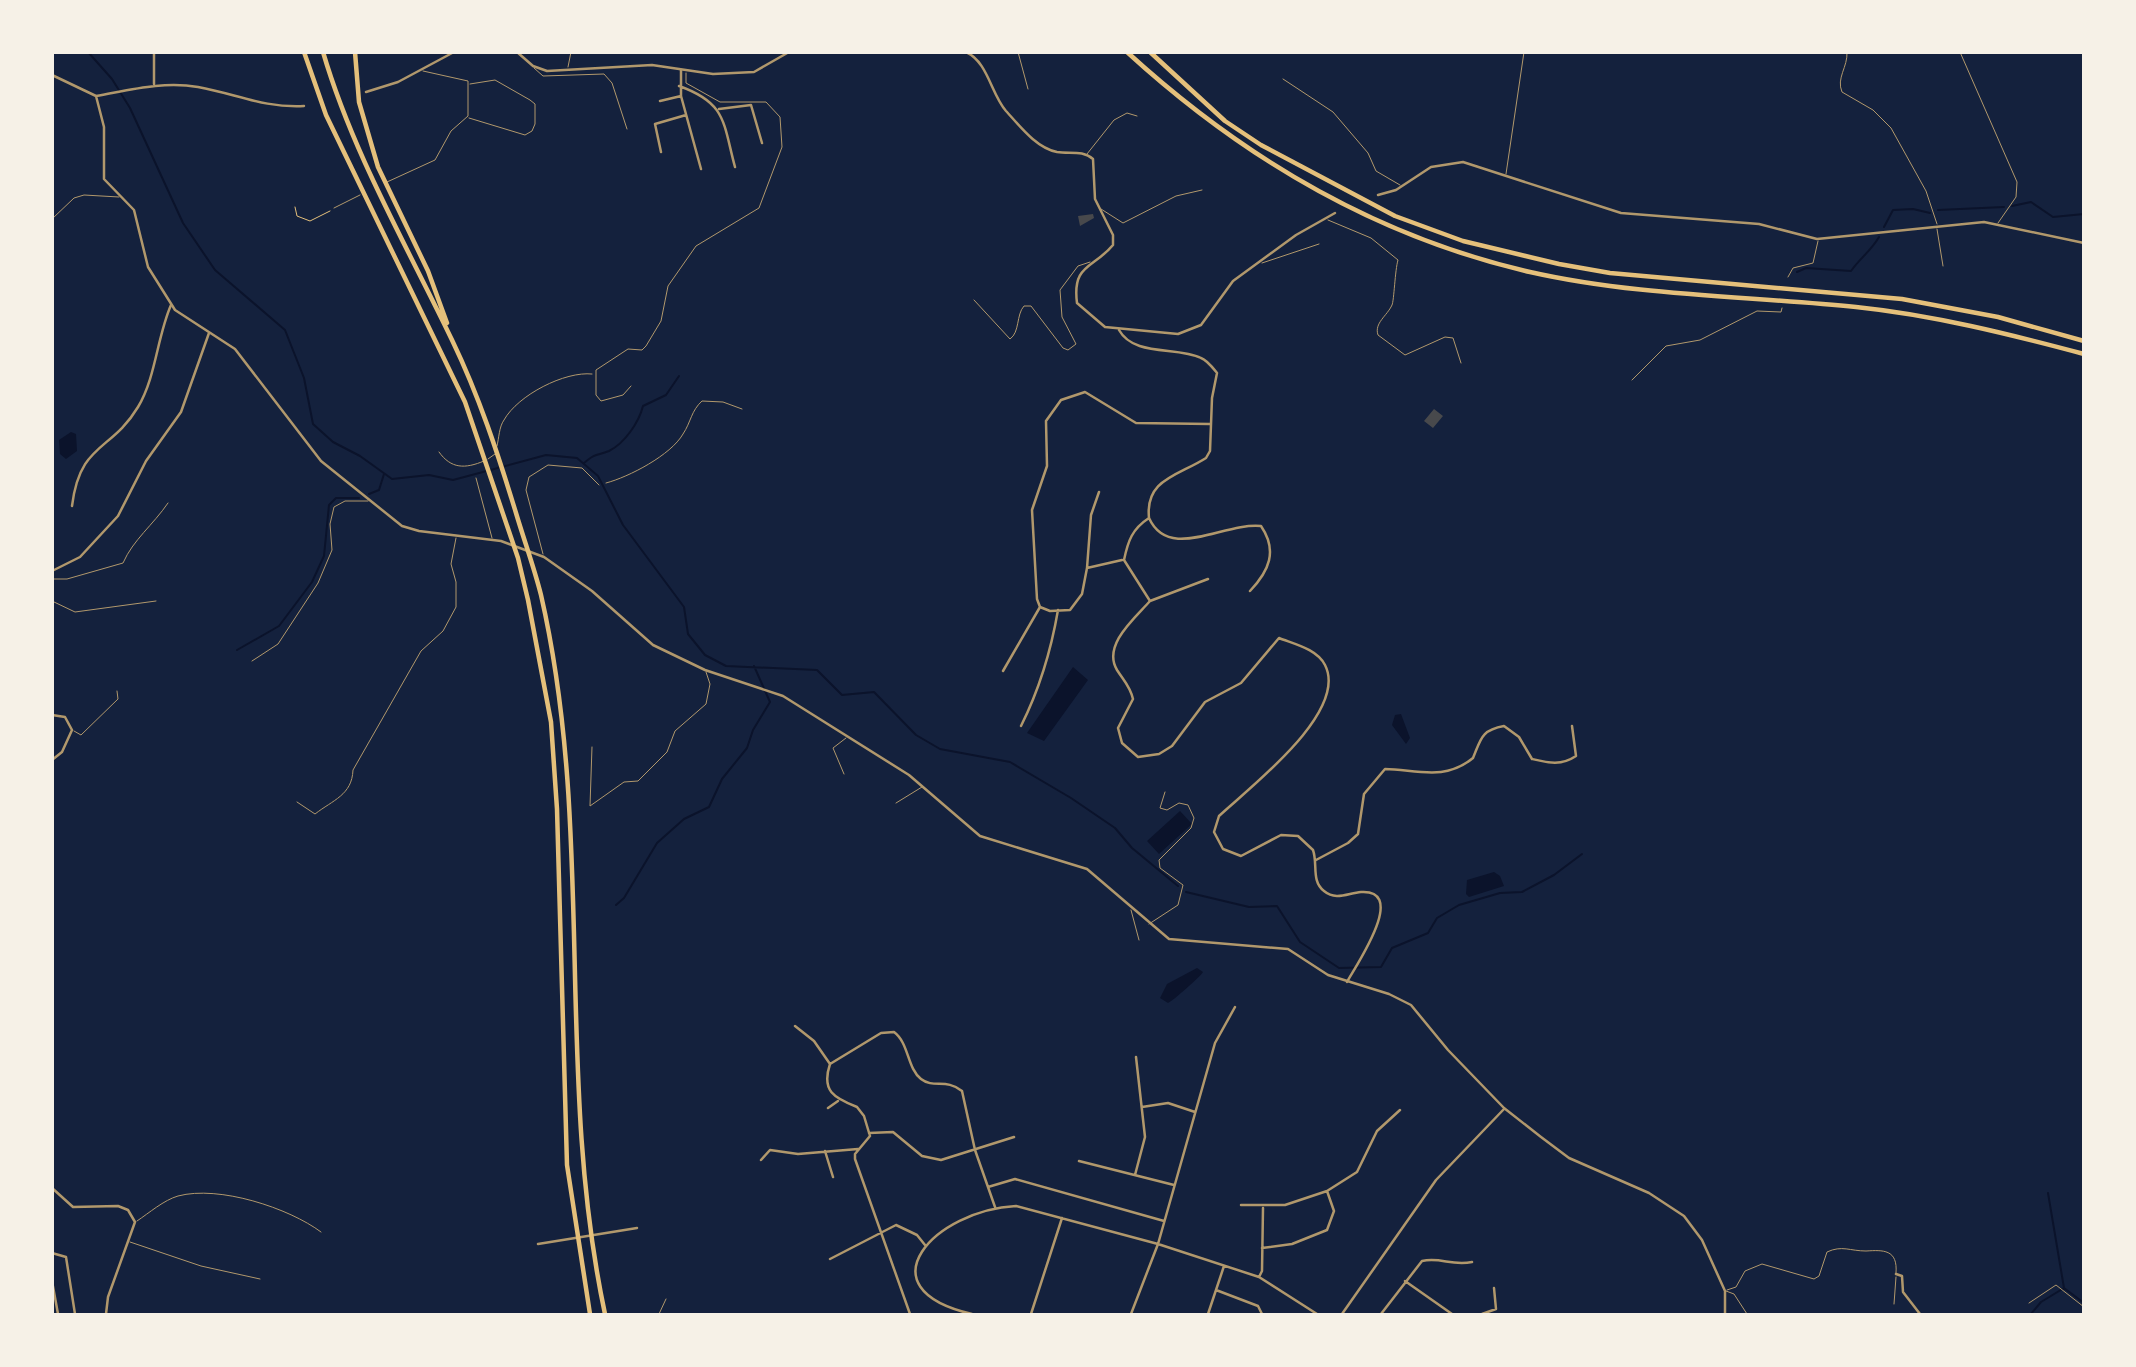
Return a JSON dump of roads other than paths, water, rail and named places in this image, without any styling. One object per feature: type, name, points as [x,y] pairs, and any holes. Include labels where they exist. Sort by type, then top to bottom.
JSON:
[{"type":"highway","points":[[304,52],[326,115],[465,402],[518,558],[528,600],[544,674],[552,733],[567,1165],[590,1314]]},
{"type":"highway","points":[[323,52],[361,155],[454,343],[478,398],[540,592],[560,689],[568,758],[573,824],[579,1127],[585,1198],[605,1314]]},
{"type":"highway","points":[[355,52],[359,102],[378,166],[428,271],[454,343]]},
{"type":"highway","points":[[1127,52],[1219,130],[1269,165],[1365,215],[1456,252],[1533,273],[1620,286],[1908,314],[1999,331],[2084,354]]},
{"type":"highway","points":[[1150,52],[1225,121],[1261,145],[1395,216],[1463,241],[1610,273],[1902,299],[1998,317],[2084,341]]},
{"type":"street","points":[[154,52],[154,86]]},
{"type":"street","points":[[366,92],[423,71],[454,52]]},
{"type":"street","points":[[517,52],[533,66],[547,71],[652,65],[681,71],[754,72],[789,52]]},
{"type":"street","points":[[966,52],[981,63],[1005,110],[1044,147],[1087,154],[1093,159],[1096,168],[1094,189],[1099,207],[1113,235],[1112,246],[1082,270],[1076,285],[1077,303],[1105,327],[1119,330],[1190,332],[1201,325],[1233,281],[1262,263],[1296,235],[1335,213]]},
{"type":"street","points":[[681,71],[681,96],[701,169]]},
{"type":"street","points":[[52,75],[96,96],[154,86],[197,87],[271,106],[304,106]]},
{"type":"street","points":[[679,86],[702,96],[719,109],[735,167]]},
{"type":"street","points":[[96,96],[104,127],[104,179],[134,210],[148,267],[171,305],[187,320],[235,349],[321,461],[370,501],[408,529],[493,540],[544,556],[592,591],[653,645],[705,670],[783,695],[924,786],[980,836],[1087,869],[1169,939],[1288,949],[1328,975],[1389,994],[1411,1005],[1448,1050],[1504,1108],[1569,1158],[1649,1193],[1684,1216],[1702,1240],[1725,1291],[1725,1314]]},
{"type":"street","points":[[660,101],[681,96]]},
{"type":"street","points":[[719,109],[751,105],[762,143]]},
{"type":"street","points":[[661,152],[655,124],[686,115]]},
{"type":"street","points":[[1378,195],[1402,186],[1431,167],[1463,162],[1621,213],[1759,224],[1819,239],[1937,226],[1998,223],[2084,243]]},
{"type":"street","points":[[72,506],[75,486],[89,455],[99,444],[118,434],[139,405],[171,305]]},
{"type":"street","points":[[1119,330],[1123,338],[1143,346],[1201,358],[1217,373],[1210,424],[1210,451],[1206,458],[1158,485],[1147,503],[1149,518],[1155,532],[1172,540],[1186,540],[1243,524],[1261,526],[1270,539],[1269,561],[1263,577],[1250,592]]},
{"type":"street","points":[[52,571],[80,556],[118,516],[146,461],[180,412],[192,387],[209,333]]},
{"type":"street","points":[[1040,607],[1037,599],[1032,510],[1047,467],[1046,421],[1061,400],[1085,392],[1136,423],[1210,424]]},
{"type":"street","points":[[1040,607],[1070,610],[1082,594],[1091,514],[1099,492]]},
{"type":"street","points":[[1149,518],[1134,530],[1128,539],[1124,560],[1150,601]]},
{"type":"street","points":[[1087,568],[1124,560]]},
{"type":"street","points":[[1208,579],[1150,601],[1116,641],[1115,668],[1130,687],[1133,699],[1122,717],[1119,737],[1129,752],[1138,757],[1159,754],[1172,746],[1205,702],[1241,682],[1279,638],[1310,651],[1325,663],[1329,679],[1327,690],[1309,730],[1219,816],[1214,832],[1223,849],[1241,856],[1281,835],[1298,836],[1308,842],[1317,860],[1317,882],[1324,891],[1334,896],[1367,893],[1376,897],[1381,905],[1381,919],[1347,982]]},
{"type":"street","points":[[1003,671],[1040,607]]},
{"type":"street","points":[[1021,726],[1037,694],[1058,610]]},
{"type":"street","points":[[52,715],[65,717],[72,730],[62,752],[52,760]]},
{"type":"street","points":[[1317,860],[1348,843],[1357,834],[1364,794],[1385,769],[1433,774],[1448,772],[1473,758],[1479,737],[1491,728],[1504,726],[1519,737],[1532,758],[1547,763],[1566,763],[1576,756],[1572,726]]},
{"type":"street","points":[[1131,1314],[1157,1244],[1215,1043],[1235,1007]]},
{"type":"street","points":[[794,1026],[814,1041],[830,1064],[827,1086],[838,1101],[857,1107],[864,1116],[869,1133],[855,1159],[878,1232],[910,1314]]},
{"type":"street","points":[[830,1064],[881,1033],[894,1032],[900,1037],[918,1077],[930,1083],[951,1083],[962,1091],[975,1150],[995,1207]]},
{"type":"street","points":[[1135,1175],[1145,1138],[1136,1057]]},
{"type":"street","points":[[828,1108],[838,1101]]},
{"type":"street","points":[[1142,1107],[1168,1103],[1195,1112]]},
{"type":"street","points":[[1342,1314],[1436,1180],[1504,1108]]},
{"type":"street","points":[[1241,1205],[1285,1205],[1326,1191],[1357,1172],[1377,1132],[1400,1110]]},
{"type":"street","points":[[869,1133],[898,1134],[916,1152],[941,1160],[1014,1137]]},
{"type":"street","points":[[761,1160],[770,1150],[798,1154],[860,1148]]},
{"type":"street","points":[[825,1151],[833,1177]]},
{"type":"street","points":[[1079,1161],[1174,1185]]},
{"type":"street","points":[[988,1187],[1015,1179],[1164,1221]]},
{"type":"street","points":[[52,1188],[74,1207],[118,1206],[128,1210],[135,1222],[108,1297],[106,1314]]},
{"type":"street","points":[[1262,1248],[1292,1244],[1327,1230],[1334,1211],[1326,1191]]},
{"type":"street","points":[[972,1314],[953,1310],[932,1298],[920,1283],[916,1267],[918,1256],[925,1245],[945,1227],[995,1207],[1016,1206],[1062,1216],[1259,1277],[1317,1314]]},
{"type":"street","points":[[1259,1277],[1263,1206]]},
{"type":"street","points":[[1031,1314],[1062,1216]]},
{"type":"street","points":[[830,1259],[878,1232],[896,1226],[905,1228],[925,1245]]},
{"type":"street","points":[[538,1244],[637,1228]]},
{"type":"street","points":[[52,1253],[66,1257],[75,1314]]},
{"type":"street","points":[[1381,1314],[1418,1263],[1426,1259],[1439,1259],[1454,1265],[1472,1262]]},
{"type":"street","points":[[1208,1314],[1224,1266]]},
{"type":"street","points":[[1896,1274],[1902,1276],[1903,1292],[1920,1314]]},
{"type":"street","points":[[1405,1280],[1452,1314]]},
{"type":"street","points":[[52,1281],[58,1314]]},
{"type":"street","points":[[1482,1314],[1496,1309],[1494,1288]]},
{"type":"street","points":[[1216,1290],[1258,1306],[1262,1314]]},
{"type":"lane","points":[[567,69],[573,57],[572,52]]},
{"type":"lane","points":[[1018,52],[1028,89]]},
{"type":"lane","points":[[1506,176],[1524,52]]},
{"type":"lane","points":[[1847,52],[1848,63],[1841,76],[1842,92],[1873,110],[1891,128],[1926,191],[1937,226],[1943,266]]},
{"type":"lane","points":[[1960,52],[2017,182],[2016,197],[1998,223]]},
{"type":"lane","points":[[533,66],[542,76],[604,74],[612,83],[627,129]]},
{"type":"lane","points":[[423,71],[435,76],[463,79],[470,84],[495,80],[535,104],[535,124],[532,131],[525,135],[474,121],[468,116]]},
{"type":"lane","points":[[632,386],[624,395],[601,401],[596,395],[595,374],[598,366],[628,349],[642,350],[646,346],[661,321],[668,286],[673,278],[696,246],[759,208],[782,147],[780,117],[766,102],[720,102],[687,83],[686,71]]},
{"type":"lane","points":[[1283,79],[1334,112],[1363,146],[1376,171],[1402,186]]},
{"type":"lane","points":[[334,208],[435,160],[451,131],[468,116],[470,84]]},
{"type":"lane","points":[[1087,154],[1114,120],[1127,113],[1137,116]]},
{"type":"lane","points":[[1099,207],[1123,223],[1176,196],[1202,190]]},
{"type":"lane","points":[[52,219],[74,198],[84,195],[121,197]]},
{"type":"lane","points":[[1324,219],[1371,238],[1398,260],[1392,282],[1393,304],[1378,324],[1378,335],[1405,355],[1446,337],[1453,338],[1461,363]]},
{"type":"lane","points":[[1788,277],[1793,268],[1814,263],[1819,239]]},
{"type":"lane","points":[[1262,263],[1319,244]]},
{"type":"lane","points":[[974,300],[1010,338],[1015,334],[1019,311],[1024,306],[1031,306],[1063,348],[1068,350],[1076,344],[1062,317],[1060,290],[1078,266],[1090,262]]},
{"type":"lane","points":[[1632,380],[1666,346],[1700,340],[1757,311],[1781,312],[1782,308]]},
{"type":"lane","points":[[439,452],[447,463],[460,467],[472,466],[494,456],[502,423],[509,412],[568,374],[595,374]]},
{"type":"lane","points":[[606,483],[646,467],[683,436],[692,410],[702,401],[723,402],[742,408]]},
{"type":"lane","points":[[544,556],[526,490],[529,477],[548,465],[582,468],[598,485]]},
{"type":"lane","points":[[476,478],[493,540]]},
{"type":"lane","points":[[252,661],[278,644],[318,583],[332,550],[334,507],[345,501],[370,501]]},
{"type":"lane","points":[[52,579],[67,579],[123,564],[132,542],[147,532],[168,503]]},
{"type":"lane","points":[[296,802],[315,814],[348,792],[353,784],[354,770],[421,651],[443,631],[456,607],[456,582],[451,564],[457,536]]},
{"type":"lane","points":[[52,601],[75,612],[156,601]]},
{"type":"lane","points":[[592,747],[590,806],[624,782],[638,781],[667,752],[675,731],[706,704],[710,684],[705,670]]},
{"type":"lane","points":[[72,730],[81,735],[118,699],[117,691]]},
{"type":"lane","points":[[844,774],[833,748],[848,736]]},
{"type":"lane","points":[[896,803],[924,786]]},
{"type":"lane","points":[[1149,924],[1178,905],[1183,885],[1160,868],[1159,860],[1191,828],[1194,818],[1188,805],[1179,803],[1167,810],[1160,808],[1165,792]]},
{"type":"lane","points":[[1130,907],[1139,940]]},
{"type":"lane","points":[[135,1222],[176,1196],[194,1194],[233,1198],[278,1208],[302,1217],[321,1232]]},
{"type":"lane","points":[[130,1242],[201,1266],[260,1279]]},
{"type":"lane","points":[[1725,1291],[1737,1287],[1745,1271],[1762,1264],[1814,1279],[1819,1276],[1827,1252],[1838,1247],[1865,1251],[1878,1248],[1891,1255],[1897,1265],[1894,1304]]},
{"type":"lane","points":[[2029,1303],[2056,1285],[2084,1307]]},
{"type":"lane","points":[[1725,1291],[1734,1294],[1747,1314]]},
{"type":"lane","points":[[659,1314],[666,1299]]},
{"type":"water","points":[[71,432],[76,434],[77,451],[66,459],[60,454],[59,440]]},
{"type":"water","points":[[1073,667],[1088,680],[1044,741],[1027,733]]},
{"type":"water","points":[[1401,714],[1410,738],[1406,744],[1392,725],[1395,715]]},
{"type":"water","points":[[1180,811],[1192,824],[1159,854],[1147,841]]},
{"type":"water","points":[[1494,872],[1500,876],[1504,886],[1469,897],[1466,894],[1467,880]]},
{"type":"water","points":[[1197,968],[1203,972],[1175,998],[1168,1003],[1160,998],[1167,984]]},
{"type":"waterway","points":[[88,52],[112,79],[130,108],[183,223],[215,270],[285,330],[304,378],[313,424],[333,442],[360,456],[392,479],[429,475],[453,480],[546,455],[577,458],[598,476],[623,525],[684,607],[688,634],[705,655],[726,666],[817,670],[842,695],[874,692],[916,735],[940,749],[1010,762],[1071,798],[1115,828],[1132,848],[1178,886]]},
{"type":"waterway","points":[[2012,206],[2031,202],[2053,217],[2084,214]]},
{"type":"waterway","points":[[1938,210],[2004,207]]},
{"type":"waterway","points":[[1884,227],[1893,210],[1913,209],[1930,213]]},
{"type":"waterway","points":[[1797,272],[1806,268],[1851,271],[1879,237]]},
{"type":"waterway","points":[[584,463],[621,443],[635,425],[643,406],[666,395],[679,376]]},
{"type":"waterway","points":[[369,494],[379,490],[384,474]]},
{"type":"waterway","points":[[237,650],[279,626],[312,582],[324,556],[329,505],[336,498],[359,498]]},
{"type":"waterway","points":[[616,905],[624,898],[657,843],[684,819],[709,807],[722,779],[747,748],[753,730],[770,702],[754,666]]},
{"type":"waterway","points":[[1186,892],[1249,907],[1277,906],[1300,942],[1339,968],[1381,967],[1392,948],[1428,933],[1437,918],[1459,905],[1500,893],[1522,892],[1554,875],[1582,854]]},
{"type":"waterway","points":[[2048,1193],[2064,1288],[2084,1303]]},
{"type":"waterway","points":[[2031,1314],[2041,1302],[2064,1288]]}]
